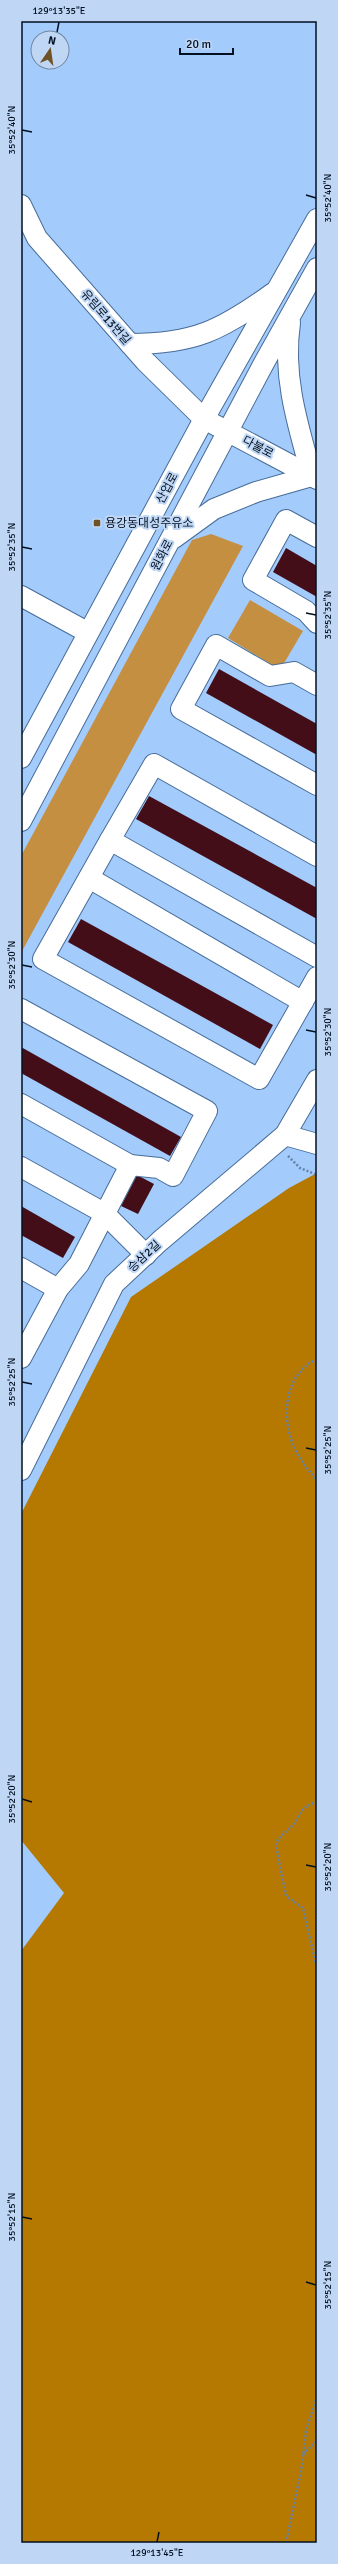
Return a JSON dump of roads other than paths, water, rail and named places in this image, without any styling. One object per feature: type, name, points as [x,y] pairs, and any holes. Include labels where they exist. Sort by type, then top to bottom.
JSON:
[{"type":"street","name":"유림로13번길","points":[[21,205],[37,238],[130,344],[204,419]]},
{"type":"street","name":"산업로","points":[[21,758],[87,632],[137,545],[204,419],[317,219]]},
{"type":"street","name":"원화로","points":[[21,821],[317,268]]},
{"type":"street","points":[[130,344],[161,344],[186,340],[211,332],[242,316],[278,290]]},
{"type":"street","points":[[169,542],[214,509],[256,492],[315,474],[288,380],[287,346],[292,313]]},
{"type":"street","name":"다불로","points":[[204,419],[315,474]]},
{"type":"street","points":[[317,537],[286,520],[253,580],[306,611],[317,623]]},
{"type":"street","points":[[21,596],[87,632]]},
{"type":"street","points":[[317,685],[294,672],[270,676],[216,645],[181,709],[317,785]]},
{"type":"street","points":[[316,980],[259,1079],[43,959],[154,764],[317,856]]},
{"type":"street","points":[[110,840],[317,957]]},
{"type":"street","points":[[89,878],[303,1002]]},
{"type":"street","points":[[21,1009],[206,1111],[173,1176],[159,1168],[130,1165],[21,1104]]},
{"type":"street","name":"승삼2길","points":[[21,1470],[114,1284],[280,1140],[317,1080]]},
{"type":"street","points":[[280,1140],[317,1144]]},
{"type":"street","points":[[21,1358],[26,1336],[58,1289],[79,1264],[130,1165]]},
{"type":"street","points":[[21,1167],[104,1213],[146,1255]]},
{"type":"street","points":[[21,1268],[58,1289]]},
{"type":"place","name":"용강동대성주유소","points":[[97,523]]}]
